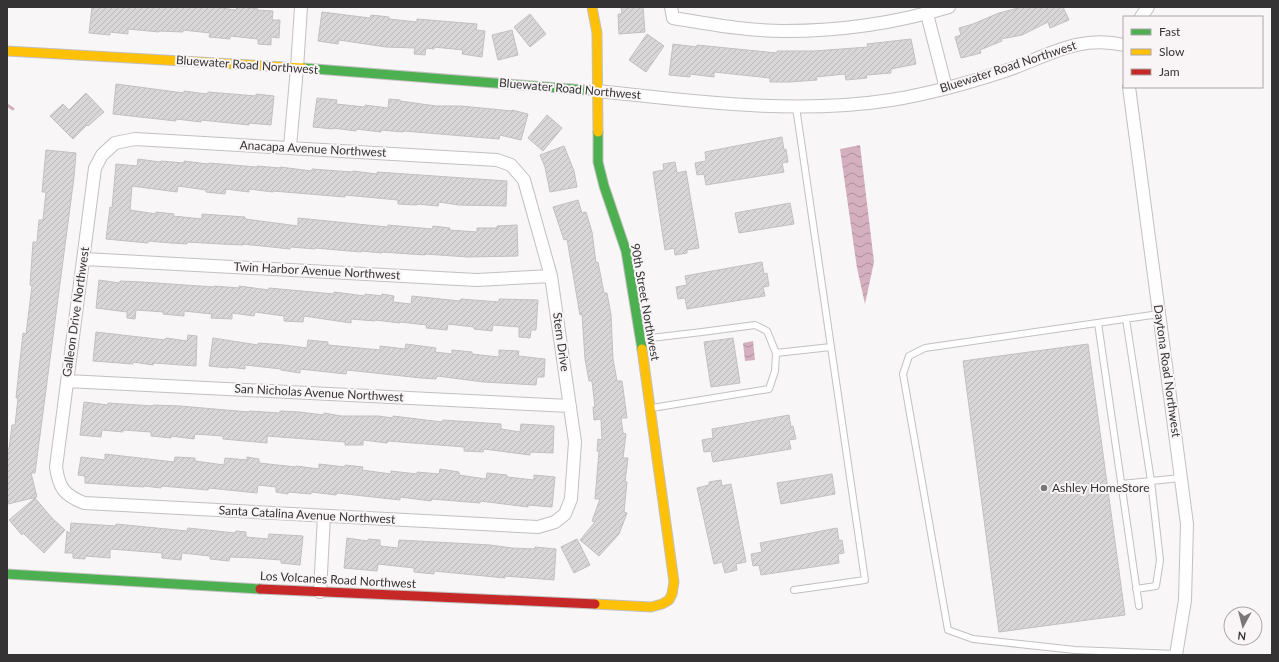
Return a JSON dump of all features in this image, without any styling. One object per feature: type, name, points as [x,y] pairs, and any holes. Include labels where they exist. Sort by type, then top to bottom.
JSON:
[{"type":"street","points":[[290,147],[301,7]]},
{"type":"street","name":"90th Street Northwest","points":[[592,7],[597,33],[598,162],[604,186],[626,251],[641,339],[674,582],[673,596],[668,602]]},
{"type":"street","points":[[672,13],[735,28],[784,31],[832,30],[881,24],[927,14],[950,7]]},
{"type":"street","points":[[1142,16],[1148,7]]},
{"type":"street","points":[[927,14],[946,88]]},
{"type":"street","name":"Bluewater Road Northwest","points":[[7,51],[297,68],[598,91],[722,103],[796,107],[876,102],[922,94],[1007,70],[1071,45],[1096,42],[1123,45]]},
{"type":"street","name":"Daytona Road Northwest","points":[[1129,88],[1187,524],[1185,600],[1176,655]]},
{"type":"street","name":"Anacapa Avenue Northwest","points":[[116,143],[135,139],[290,147],[497,160],[511,165]]},
{"type":"street","name":"Galleon Drive Northwest","points":[[62,488],[58,479],[56,467],[95,168],[102,155],[116,143]]},
{"type":"street","name":"Stern Drive","points":[[511,165],[524,180],[551,276],[575,442],[571,499],[565,514],[555,522]]},
{"type":"street","name":"Twin Harbor Avenue Northwest","points":[[84,259],[476,280],[551,276]]},
{"type":"street","name":"San Nicholas Avenue Northwest","points":[[67,381],[570,406]]},
{"type":"street","name":"Santa Catalina Avenue Northwest","points":[[62,488],[71,497],[84,502],[538,527],[555,522]]},
{"type":"street","points":[[320,592],[324,516]]},
{"type":"street","name":"Los Volcanes Road Northwest","points":[[7,574],[320,592],[650,607],[660,606],[668,602]]},
{"type":"lane","points":[[794,590],[865,580],[796,107]]},
{"type":"lane","points":[[1160,314],[925,348],[909,356],[903,374],[948,630],[973,639],[1075,650],[1176,655]]},
{"type":"lane","points":[[1126,319],[1152,481],[1160,560],[1156,586],[1136,589]]},
{"type":"lane","points":[[1098,323],[1139,606]]},
{"type":"lane","points":[[641,339],[755,325],[767,331],[776,353],[775,371],[769,389],[650,408]]},
{"type":"lane","points":[[776,353],[831,347]]},
{"type":"lane","points":[[1121,484],[1181,478]]},
{"type":"water","points":[[860,145],[874,262],[865,304],[857,268],[840,149]]},
{"type":"water","points":[[753,341],[755,360],[745,361],[743,343]]},
{"type":"building","points":[[92,7],[214,7],[236,10],[237,7],[243,7],[273,11],[272,20],[280,20],[279,38],[271,37],[271,45],[258,44],[258,39],[230,36],[230,39],[209,37],[210,33],[183,30],[183,32],[159,32],[128,29],[128,34],[110,32],[110,35],[89,33]]},
{"type":"building","points":[[621,7],[643,7],[645,32],[619,34],[618,14],[622,14]]},
{"type":"building","points":[[1022,7],[1063,7],[1069,20],[1050,28],[1048,22],[1022,35],[1001,39],[1002,41],[980,50],[981,53],[961,58],[955,37],[961,35],[959,28],[999,13]]},
{"type":"building","points":[[322,12],[370,18],[371,15],[389,17],[389,19],[417,22],[417,19],[477,24],[476,30],[485,31],[482,57],[462,54],[463,50],[434,47],[434,49],[426,48],[425,55],[414,54],[415,48],[386,47],[339,40],[338,44],[318,41]]},
{"type":"building","points":[[530,14],[546,34],[530,47],[514,27]]},
{"type":"building","points":[[512,30],[518,55],[498,60],[492,35]]},
{"type":"building","points":[[647,34],[664,46],[646,72],[629,60]]},
{"type":"building","points":[[911,39],[916,64],[891,69],[891,73],[866,75],[867,78],[846,80],[845,74],[816,77],[817,80],[770,82],[770,78],[714,72],[714,77],[690,74],[690,77],[669,75],[673,44],[777,53],[777,51],[814,51],[868,47],[867,44]]},
{"type":"building","points":[[116,84],[184,93],[184,91],[207,94],[208,92],[274,96],[271,125],[249,123],[249,125],[201,120],[201,122],[176,119],[176,121],[113,114]]},
{"type":"building","points":[[86,93],[104,112],[88,126],[87,125],[73,139],[50,116],[63,104],[69,110]]},
{"type":"building","points":[[317,98],[337,100],[336,104],[365,107],[365,105],[388,108],[389,99],[436,106],[461,106],[512,110],[528,114],[521,140],[500,135],[499,139],[404,131],[381,130],[381,132],[356,129],[356,131],[313,127]]},
{"type":"building","points":[[547,115],[562,128],[543,151],[528,138]]},
{"type":"building","points":[[782,137],[788,162],[782,163],[784,172],[706,185],[704,174],[697,175],[695,163],[706,161],[705,152]]},
{"type":"building","points":[[564,146],[574,171],[577,187],[550,192],[545,167],[540,155]]},
{"type":"building","points":[[46,150],[76,153],[74,177],[35,473],[31,473],[37,497],[8,504],[7,449],[9,449],[12,425],[15,425],[18,398],[16,398],[23,333],[26,334],[32,286],[30,285],[33,242],[37,242],[39,220],[43,220],[46,192],[42,192]]},
{"type":"building","points":[[138,159],[160,162],[184,163],[184,161],[208,164],[280,167],[312,171],[312,169],[377,174],[377,172],[507,181],[506,206],[459,205],[439,202],[438,206],[398,204],[398,200],[345,195],[345,197],[249,189],[249,192],[226,189],[225,194],[206,192],[206,190],[178,186],[177,192],[132,186],[130,210],[156,214],[156,212],[174,214],[173,216],[202,219],[202,214],[245,217],[245,219],[298,226],[298,218],[388,227],[388,225],[432,229],[433,226],[450,228],[449,230],[477,232],[477,228],[497,228],[497,226],[517,225],[518,256],[468,257],[361,252],[315,248],[291,247],[290,249],[243,244],[187,242],[187,244],[148,241],[148,243],[106,239],[110,207],[112,208],[116,164],[137,166]]},
{"type":"building","points":[[675,162],[677,173],[686,171],[699,248],[687,250],[687,253],[675,255],[674,248],[665,250],[653,172],[664,170],[663,164]]},
{"type":"building","points":[[578,200],[582,213],[586,212],[592,232],[596,263],[598,262],[604,293],[607,293],[611,315],[613,359],[617,381],[622,381],[627,418],[621,418],[623,433],[626,434],[623,458],[628,458],[625,482],[627,482],[624,512],[627,513],[619,534],[599,556],[580,540],[595,522],[592,521],[600,499],[595,499],[599,452],[597,451],[598,439],[602,440],[601,419],[594,420],[593,407],[595,407],[592,381],[589,381],[585,359],[582,314],[580,315],[567,239],[564,240],[553,207]]},
{"type":"building","points":[[790,203],[794,224],[739,233],[735,213]]},
{"type":"building","points":[[762,262],[764,274],[767,273],[769,286],[763,287],[765,296],[687,309],[685,298],[678,299],[676,287],[687,285],[685,276]]},
{"type":"building","points":[[99,280],[120,283],[120,281],[239,288],[239,286],[269,290],[269,288],[334,294],[334,292],[365,296],[365,294],[382,296],[382,294],[394,296],[393,302],[411,304],[412,296],[460,301],[461,299],[499,302],[499,299],[538,300],[536,330],[531,330],[530,338],[519,337],[519,327],[493,325],[492,331],[448,324],[447,330],[426,328],[427,325],[400,322],[351,319],[351,323],[304,316],[303,322],[284,321],[284,316],[255,312],[254,316],[232,313],[232,319],[211,318],[212,314],[184,311],[184,316],[163,314],[164,312],[136,310],[135,319],[127,318],[127,312],[96,308]]},
{"type":"building","points":[[96,332],[187,341],[188,335],[197,336],[196,366],[93,361]]},
{"type":"building","points":[[213,338],[258,345],[258,343],[307,348],[308,340],[328,342],[328,345],[380,350],[380,346],[405,349],[406,344],[436,348],[435,352],[452,354],[452,350],[499,357],[499,350],[519,351],[518,356],[545,359],[544,377],[537,377],[536,385],[484,382],[437,376],[436,379],[421,378],[347,370],[346,374],[300,369],[300,373],[281,369],[245,365],[245,369],[209,366]]},
{"type":"building","points":[[733,338],[740,383],[711,387],[704,342]]},
{"type":"building","name":"Ashley HomeStore","points":[[1088,344],[1125,615],[999,632],[963,361]]},
{"type":"building","points":[[84,402],[108,405],[108,403],[180,406],[249,412],[280,413],[280,411],[324,415],[324,413],[341,416],[378,416],[393,418],[393,416],[442,422],[443,420],[501,424],[501,429],[520,432],[521,424],[554,426],[553,453],[530,452],[530,455],[484,449],[483,452],[464,451],[464,447],[388,441],[387,443],[363,440],[363,445],[345,445],[345,442],[267,436],[267,443],[223,439],[223,436],[195,434],[194,439],[171,436],[171,438],[151,436],[151,432],[123,430],[123,432],[102,430],[101,437],[80,435]]},
{"type":"building","points":[[789,415],[791,427],[793,426],[796,439],[789,440],[791,449],[713,462],[711,451],[704,452],[702,440],[713,438],[712,429]]},
{"type":"building","points":[[105,454],[174,462],[175,457],[195,458],[195,461],[224,465],[225,458],[247,460],[247,457],[259,459],[259,463],[319,469],[319,464],[345,467],[345,465],[363,467],[362,470],[391,474],[391,471],[417,474],[417,472],[439,474],[440,469],[459,472],[459,475],[486,479],[487,473],[534,480],[534,475],[555,477],[552,507],[528,505],[528,507],[480,501],[480,503],[432,499],[431,501],[400,497],[400,500],[337,493],[336,495],[311,492],[311,494],[288,492],[288,494],[276,492],[276,487],[258,485],[257,493],[209,488],[208,490],[161,486],[161,488],[85,483],[85,476],[78,475],[81,457],[105,460]]},
{"type":"building","points":[[832,474],[835,494],[781,504],[777,483]]},
{"type":"building","points":[[721,480],[722,486],[731,484],[746,562],[736,564],[737,570],[725,573],[722,562],[714,564],[697,488],[709,485],[709,482]]},
{"type":"building","points":[[35,498],[52,518],[65,530],[44,553],[23,533],[22,535],[9,520]]},
{"type":"building","points":[[71,523],[116,526],[116,524],[187,531],[188,528],[235,533],[236,531],[246,532],[246,537],[268,539],[269,534],[303,536],[300,565],[281,563],[281,560],[254,558],[230,557],[229,561],[210,559],[210,556],[182,553],[181,560],[162,558],[162,553],[110,549],[110,558],[85,556],[85,559],[73,558],[73,553],[65,553],[67,531],[70,534]]},
{"type":"building","points":[[837,528],[839,541],[842,540],[844,553],[838,554],[839,563],[761,575],[759,565],[753,566],[751,554],[762,552],[760,543]]},
{"type":"building","points":[[347,538],[368,541],[368,539],[380,540],[380,546],[398,548],[399,540],[490,545],[512,548],[535,549],[535,547],[556,549],[554,580],[505,576],[505,578],[434,571],[434,574],[414,572],[414,568],[378,564],[377,571],[344,568]]},
{"type":"building","points":[[577,539],[590,565],[574,573],[561,547]]},
{"type":"waterway","points":[[7,105],[13,109]]},
{"type":"traffic: fast","points":[[303,68],[598,91]]},
{"type":"traffic: fast","points":[[598,132],[598,162],[604,186],[626,251],[642,349]]},
{"type":"traffic: fast","points":[[7,574],[260,589]]},
{"type":"traffic: slow","points":[[592,7],[597,33],[598,132]]},
{"type":"traffic: slow","points":[[7,51],[303,68]]},
{"type":"traffic: slow","points":[[595,604],[651,607],[669,600],[672,594],[674,582],[642,349]]},
{"type":"traffic: jam","points":[[260,589],[595,604]]},
{"type":"place","name":"Ashley HomeStore","points":[[1044,488]]}]
